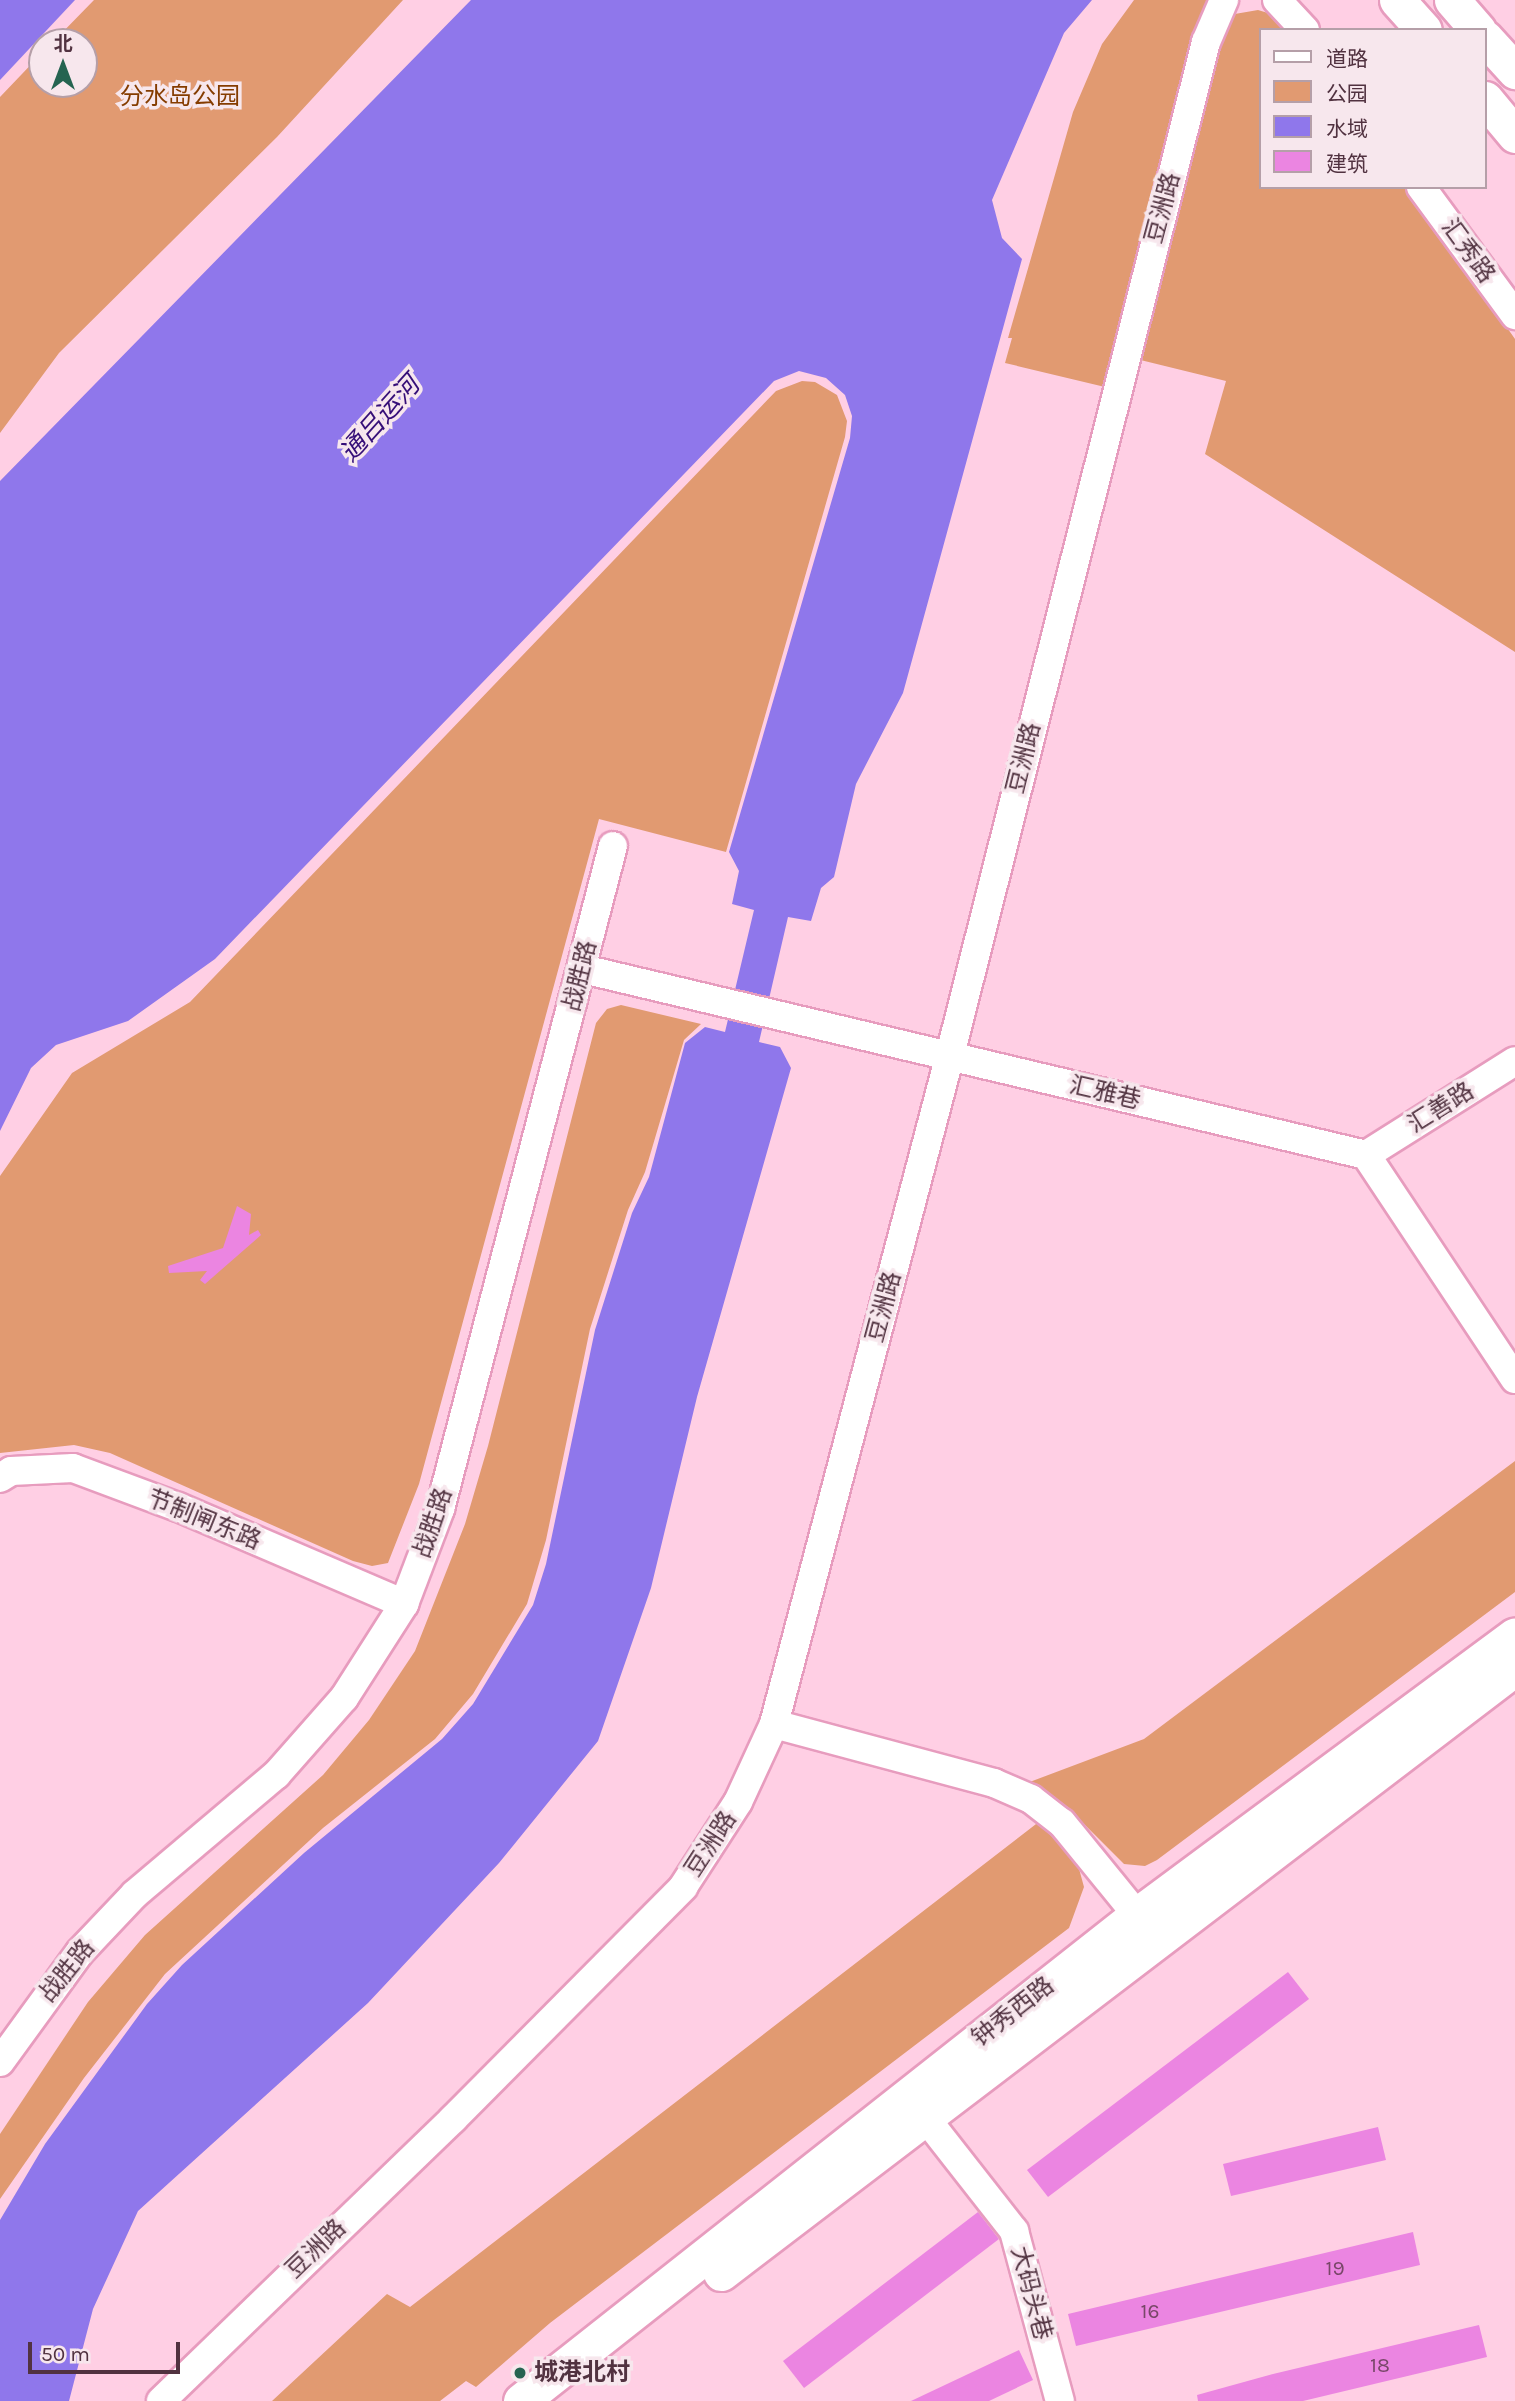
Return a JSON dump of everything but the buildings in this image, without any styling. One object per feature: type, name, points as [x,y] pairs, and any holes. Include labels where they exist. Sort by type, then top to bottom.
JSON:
[{"type":"main road","points":[[1397,0],[1422,28]]},
{"type":"main road","points":[[1452,0],[1476,28]]},
{"type":"main road","points":[[1487,40],[1514,70]]},
{"type":"main road","points":[[1487,101],[1515,135]]},
{"type":"main road","name":"钟秀西路","points":[[559,2401],[916,2106],[1137,1915],[1515,1634]]},
{"type":"main road","name":"钟秀西路","points":[[521,2401],[916,2106],[1515,1668]]},
{"type":"street","name":"豆洲路","points":[[161,2401],[453,2119],[683,1887],[738,1802],[774,1724],[950,1055],[1206,42],[1224,0]]},
{"type":"street","points":[[1277,0],[1303,28]]},
{"type":"street","name":"汇秀路","points":[[1422,189],[1515,316]]},
{"type":"street","name":"战胜路","points":[[0,2062],[80,1952],[135,1894],[276,1775],[344,1698],[404,1604],[440,1509],[613,846]]},
{"type":"street","name":"汇雅巷","points":[[583,969],[1366,1155]]},
{"type":"street","name":"汇善路","points":[[1366,1155],[1515,1061]]},
{"type":"street","points":[[1366,1155],[1515,1379]]},
{"type":"street","name":"节制闸东路","points":[[0,1478],[11,1471],[73,1468],[178,1507],[404,1604]]},
{"type":"street","points":[[774,1724],[994,1783],[1031,1799],[1062,1823],[1137,1915]]},
{"type":"street","name":"大码头巷","points":[[916,2106],[1014,2231],[1059,2401]]},
{"type":"green space","name":"分水岛公园","points":[[94,0],[403,0],[277,137],[59,353],[0,433],[0,97],[28,68],[28,98],[98,98],[98,28],[67,28]]},
{"type":"green space","points":[[1134,0],[1208,0],[1200,20],[1258,10],[1278,16],[1291,28],[1260,28],[1260,189],[1409,189],[1515,339],[1515,652],[1205,454],[1226,381],[1116,354],[1105,387],[1005,363],[1012,338],[1008,338],[1073,112],[1102,44]]},
{"type":"green space","points":[[802,381],[815,382],[837,395],[847,421],[845,437],[726,852],[599,819],[419,1484],[388,1563],[372,1566],[353,1561],[110,1453],[74,1445],[0,1453],[0,1176],[72,1073],[190,1002],[776,391]]},
{"type":"green space","points":[[621,1005],[701,1024],[684,1040],[645,1172],[628,1210],[590,1329],[546,1540],[527,1604],[473,1694],[435,1739],[323,1828],[165,1974],[84,2078],[0,2199],[0,2134],[88,2002],[145,1935],[323,1775],[369,1720],[415,1651],[465,1524],[488,1446],[596,1023],[607,1009]]},
{"type":"green space","points":[[1515,1461],[1515,1592],[1157,1860],[1145,1866],[1124,1864],[1068,1808],[1027,1783],[1144,1739]]},
{"type":"green space","points":[[1040,1821],[1078,1865],[1084,1887],[1069,1928],[550,2323],[476,2387],[466,2381],[440,2401],[272,2401],[387,2294],[410,2307]]},
{"type":"water","points":[[0,0],[75,0],[49,28],[28,28],[28,50],[0,80]]},
{"type":"water","name":"通吕运河","points":[[471,0],[1092,0],[1064,33],[992,200],[1002,238],[1022,259],[903,693],[856,784],[834,877],[821,888],[811,921],[788,917],[759,1042],[780,1047],[791,1068],[697,1397],[651,1588],[598,1741],[499,1863],[368,2003],[138,2211],[93,2309],[69,2401],[0,2401],[0,2220],[45,2144],[147,2004],[182,1965],[304,1853],[442,1739],[473,1704],[533,1605],[546,1564],[595,1330],[632,1213],[649,1177],[685,1043],[705,1027],[725,1032],[754,910],[732,904],[739,871],[729,852],[850,438],[852,416],[845,395],[826,378],[799,371],[774,381],[215,959],[128,1021],[56,1045],[31,1068],[0,1131],[0,481]]},
{"type":"place","name":"城港北村","points":[[520,2373]]}]
